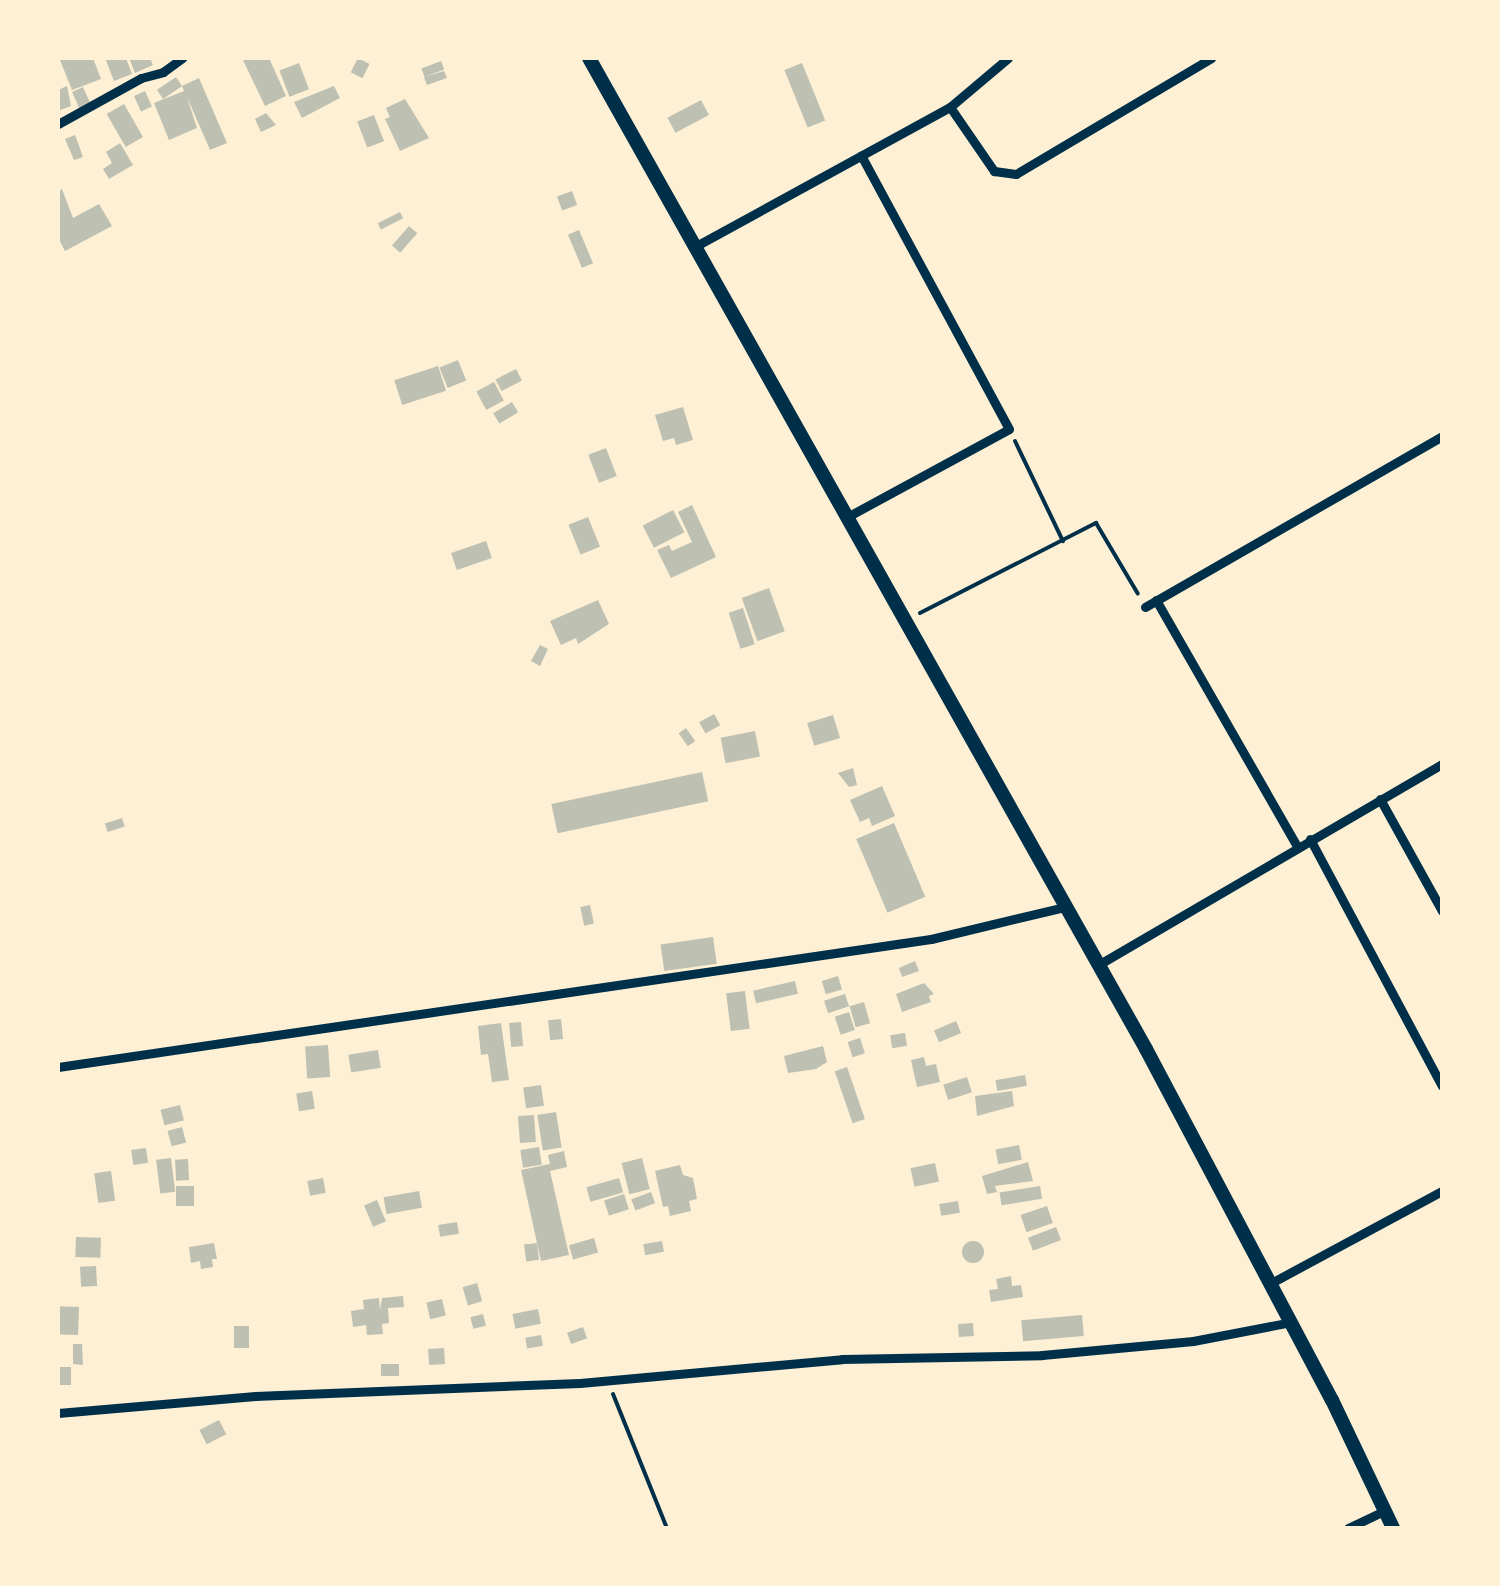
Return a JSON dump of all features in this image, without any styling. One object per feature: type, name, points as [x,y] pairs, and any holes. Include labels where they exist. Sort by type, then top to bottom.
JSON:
[{"type":"highway","points":[[589,58],[1098,964],[1292,1322],[1392,1528]]},
{"type":"street","points":[[58,124],[141,78],[163,72],[182,58]]},
{"type":"street","points":[[696,246],[950,107],[1008,58]]},
{"type":"street","points":[[950,107],[994,171],[1016,174],[1211,58]]},
{"type":"street","points":[[847,517],[1010,429],[861,156]]},
{"type":"street","points":[[1145,607],[1442,436]]},
{"type":"street","points":[[1156,600],[1298,846]]},
{"type":"street","points":[[1098,964],[1442,764]]},
{"type":"street","points":[[1380,800],[1442,912]]},
{"type":"street","points":[[1310,839],[1442,1086]]},
{"type":"street","points":[[58,1067],[931,939],[1064,907]]},
{"type":"street","points":[[1271,1283],[1442,1191]]},
{"type":"street","points":[[58,1413],[255,1396],[607,1380],[842,1359],[1042,1355],[1193,1341],[1292,1322]]},
{"type":"street","points":[[1348,1528],[1386,1510]]},
{"type":"path","points":[[1010,429],[1063,541]]},
{"type":"path","points":[[905,620],[1096,523],[1145,607]]},
{"type":"path","points":[[607,1380],[667,1528]]},
{"type":"building","points":[[93,58],[101,79],[72,90],[60,60]]},
{"type":"building","points":[[105,58],[126,58],[132,74],[114,81]]},
{"type":"building","points":[[129,58],[150,58],[153,65],[135,73]]},
{"type":"building","points":[[242,58],[269,58],[286,96],[265,106]]},
{"type":"building","points":[[358,58],[370,64],[362,78],[351,72]]},
{"type":"building","points":[[441,61],[444,69],[425,77],[421,69]]},
{"type":"building","points":[[299,63],[309,89],[289,97],[279,71]]},
{"type":"building","points":[[802,63],[825,120],[808,128],[784,70]]},
{"type":"building","points":[[444,71],[447,78],[427,85],[424,77]]},
{"type":"building","points":[[176,77],[182,86],[163,99],[157,90]]},
{"type":"building","points":[[199,78],[227,143],[210,150],[187,97],[197,128],[169,140],[154,103],[184,91],[182,86]]},
{"type":"building","points":[[67,86],[71,106],[58,111],[58,90]]},
{"type":"building","points":[[334,86],[340,98],[302,118],[294,102]]},
{"type":"building","points":[[83,87],[91,105],[80,110],[72,92]]},
{"type":"building","points":[[145,91],[152,107],[141,111],[134,96]]},
{"type":"building","points":[[405,99],[429,138],[400,151],[385,119],[390,117],[386,108]]},
{"type":"building","points":[[701,100],[709,115],[675,133],[667,118]]},
{"type":"building","points":[[124,104],[143,137],[126,147],[107,114]]},
{"type":"building","points":[[266,113],[276,125],[261,132],[255,119]]},
{"type":"building","points":[[374,115],[384,141],[367,148],[357,121]]},
{"type":"building","points":[[75,135],[83,157],[74,160],[65,139]]},
{"type":"building","points":[[120,143],[133,165],[109,179],[103,169],[112,163],[106,152]]},
{"type":"building","points":[[62,189],[73,218],[99,204],[112,226],[65,251],[58,238],[58,192]]},
{"type":"building","points":[[572,191],[577,205],[562,211],[557,196]]},
{"type":"building","points":[[400,212],[403,218],[381,230],[378,223]]},
{"type":"building","points":[[409,226],[417,233],[400,253],[392,246]]},
{"type":"building","points":[[579,230],[593,263],[582,268],[568,235]]},
{"type":"building","points":[[458,360],[466,380],[448,388],[439,367]]},
{"type":"building","points":[[438,366],[446,391],[402,405],[394,380]]},
{"type":"building","points":[[516,369],[522,381],[501,391],[496,379]]},
{"type":"building","points":[[494,382],[504,401],[486,410],[476,391]]},
{"type":"building","points":[[512,402],[518,412],[499,424],[493,413]]},
{"type":"building","points":[[683,407],[693,440],[676,445],[674,438],[663,441],[655,415]]},
{"type":"building","points":[[606,448],[617,476],[599,483],[588,455]]},
{"type":"building","points":[[692,505],[716,557],[671,578],[657,550],[669,545],[672,551],[692,542],[678,512]]},
{"type":"building","points":[[673,510],[684,532],[654,548],[643,525]]},
{"type":"building","points":[[588,517],[600,547],[581,555],[569,525]]},
{"type":"building","points":[[486,541],[492,558],[457,570],[451,553]]},
{"type":"building","points":[[769,588],[785,631],[757,641],[742,598]]},
{"type":"building","points":[[598,600],[609,624],[578,644],[576,638],[561,645],[550,621]]},
{"type":"building","points":[[743,608],[755,644],[740,649],[729,613]]},
{"type":"building","points":[[540,645],[548,649],[540,666],[531,661]]},
{"type":"building","points":[[714,714],[720,725],[705,734],[699,722]]},
{"type":"building","points":[[833,715],[840,738],[814,746],[807,723]]},
{"type":"building","points":[[686,728],[695,741],[688,746],[679,733]]},
{"type":"building","points":[[755,731],[760,757],[726,763],[721,738]]},
{"type":"building","points":[[853,768],[857,785],[849,787],[838,773]]},
{"type":"building","points":[[702,772],[708,801],[558,833],[551,804]]},
{"type":"building","points":[[882,786],[895,816],[872,826],[869,818],[860,822],[850,800]]},
{"type":"building","points":[[122,818],[125,827],[108,832],[105,824]]},
{"type":"building","points":[[894,823],[925,897],[888,913],[856,839]]},
{"type":"building","points":[[590,905],[594,924],[584,926],[580,907]]},
{"type":"building","points":[[713,937],[717,964],[664,971],[661,944]]},
{"type":"building","points":[[915,961],[919,971],[902,977],[899,968]]},
{"type":"building","points":[[838,976],[842,989],[826,994],[822,981]]},
{"type":"building","points":[[795,981],[798,994],[756,1003],[753,991]]},
{"type":"building","points":[[924,983],[934,994],[929,996],[931,1002],[902,1012],[896,994]]},
{"type":"building","points":[[745,991],[750,1029],[731,1031],[726,993]]},
{"type":"building","points":[[845,994],[849,1006],[828,1013],[824,1001]]},
{"type":"building","points":[[864,1002],[870,1023],[856,1027],[850,1006]]},
{"type":"building","points":[[849,1012],[855,1030],[841,1035],[835,1017]]},
{"type":"building","points":[[561,1019],[563,1039],[550,1040],[548,1020]]},
{"type":"building","points":[[956,1021],[961,1033],[939,1042],[934,1030]]},
{"type":"building","points":[[521,1022],[523,1046],[511,1047],[509,1023]]},
{"type":"building","points":[[501,1023],[509,1080],[492,1082],[488,1054],[481,1055],[478,1026]]},
{"type":"building","points":[[905,1033],[907,1046],[892,1048],[890,1035]]},
{"type":"building","points":[[860,1038],[865,1053],[853,1057],[848,1042]]},
{"type":"building","points":[[328,1045],[330,1077],[307,1079],[305,1047]]},
{"type":"building","points":[[823,1046],[827,1062],[816,1069],[788,1073],[784,1056]]},
{"type":"building","points":[[378,1050],[381,1068],[351,1072],[348,1055]]},
{"type":"building","points":[[924,1057],[926,1066],[936,1064],[940,1082],[917,1087],[911,1060]]},
{"type":"building","points":[[847,1067],[865,1119],[853,1123],[835,1071]]},
{"type":"building","points":[[1025,1075],[1027,1086],[997,1091],[995,1080]]},
{"type":"building","points":[[967,1077],[972,1092],[948,1100],[943,1085]]},
{"type":"building","points":[[541,1085],[544,1106],[526,1108],[523,1088]]},
{"type":"building","points":[[312,1091],[315,1109],[299,1111],[296,1094]]},
{"type":"building","points":[[1012,1091],[1014,1106],[977,1116],[975,1096]]},
{"type":"building","points":[[180,1105],[184,1121],[164,1125],[161,1110]]},
{"type":"building","points":[[556,1112],[562,1148],[543,1151],[537,1115]]},
{"type":"building","points":[[534,1115],[536,1142],[520,1143],[518,1116]]},
{"type":"building","points":[[182,1127],[186,1142],[172,1146],[168,1131]]},
{"type":"building","points":[[1019,1145],[1022,1160],[998,1164],[995,1150]]},
{"type":"building","points":[[539,1147],[542,1165],[523,1168],[520,1150]]},
{"type":"building","points":[[146,1148],[148,1163],[133,1165],[131,1150]]},
{"type":"building","points":[[564,1151],[567,1167],[550,1171],[569,1255],[541,1261],[521,1170],[550,1164],[548,1155]]},
{"type":"building","points":[[171,1158],[175,1192],[160,1194],[156,1160]]},
{"type":"building","points":[[642,1158],[650,1189],[629,1194],[622,1163]]},
{"type":"building","points":[[188,1159],[189,1180],[176,1181],[175,1160]]},
{"type":"building","points":[[1028,1162],[1033,1181],[995,1186],[997,1192],[987,1194],[982,1176]]},
{"type":"building","points":[[935,1163],[939,1182],[914,1187],[911,1168]]},
{"type":"building","points":[[680,1165],[683,1175],[693,1178],[697,1199],[689,1201],[691,1211],[670,1216],[668,1206],[663,1207],[655,1171]]},
{"type":"building","points":[[111,1171],[115,1201],[98,1203],[94,1173]]},
{"type":"building","points":[[323,1178],[326,1193],[310,1196],[307,1181]]},
{"type":"building","points":[[619,1178],[623,1192],[590,1202],[586,1187]]},
{"type":"building","points":[[176,1186],[194,1186],[194,1206],[176,1206]]},
{"type":"building","points":[[1040,1186],[1042,1199],[1002,1205],[1000,1192]]},
{"type":"building","points":[[419,1191],[422,1208],[386,1214],[384,1197]]},
{"type":"building","points":[[651,1192],[655,1203],[635,1210],[631,1199]]},
{"type":"building","points":[[624,1194],[629,1209],[609,1216],[604,1200]]},
{"type":"building","points":[[377,1200],[386,1221],[373,1227],[364,1205]]},
{"type":"building","points":[[958,1201],[960,1213],[941,1216],[939,1204]]},
{"type":"building","points":[[1047,1206],[1053,1223],[1026,1232],[1021,1215]]},
{"type":"building","points":[[457,1222],[459,1234],[440,1237],[438,1225]]},
{"type":"building","points":[[1056,1227],[1061,1240],[1033,1251],[1028,1238]]},
{"type":"building","points":[[76,1237],[101,1238],[100,1258],[75,1257]]},
{"type":"building","points":[[594,1238],[598,1252],[573,1260],[569,1245]]},
{"type":"building","points":[[662,1241],[664,1252],[645,1255],[643,1244]]},
{"type":"building","points":[[973,1241],[981,1244],[981,1260],[973,1263],[965,1260],[962,1252],[965,1244]]},
{"type":"building","points":[[214,1243],[217,1259],[212,1259],[213,1267],[201,1269],[200,1261],[191,1263],[189,1247]]},
{"type":"building","points":[[537,1243],[539,1260],[526,1261],[524,1245]]},
{"type":"building","points":[[96,1266],[97,1286],[81,1287],[80,1267]]},
{"type":"building","points":[[1011,1276],[1012,1286],[1021,1285],[1023,1297],[991,1302],[989,1290],[998,1289],[996,1279]]},
{"type":"building","points":[[477,1283],[482,1301],[468,1305],[463,1287]]},
{"type":"building","points":[[403,1296],[404,1307],[388,1308],[389,1323],[382,1324],[383,1334],[367,1335],[366,1325],[353,1327],[351,1311],[364,1309],[363,1300],[379,1298],[380,1310],[382,1298]]},
{"type":"building","points":[[442,1299],[446,1316],[430,1319],[426,1303]]},
{"type":"building","points":[[58,1306],[79,1307],[78,1335],[58,1334]]},
{"type":"building","points":[[538,1309],[541,1324],[515,1329],[512,1314]]},
{"type":"building","points":[[483,1314],[486,1326],[473,1329],[470,1317]]},
{"type":"building","points":[[1082,1315],[1084,1336],[1023,1341],[1021,1320]]},
{"type":"building","points":[[973,1323],[974,1336],[959,1337],[958,1324]]},
{"type":"building","points":[[234,1326],[249,1326],[249,1348],[234,1348]]},
{"type":"building","points":[[583,1327],[587,1338],[571,1344],[567,1333]]},
{"type":"building","points":[[541,1335],[543,1346],[527,1349],[525,1338]]},
{"type":"building","points":[[73,1344],[82,1344],[83,1365],[73,1364]]},
{"type":"building","points":[[444,1348],[445,1364],[429,1365],[428,1349]]},
{"type":"building","points":[[381,1364],[399,1364],[399,1376],[381,1376]]},
{"type":"building","points":[[58,1367],[71,1367],[71,1385],[58,1385]]},
{"type":"building","points":[[219,1420],[226,1434],[207,1444],[199,1430]]}]
